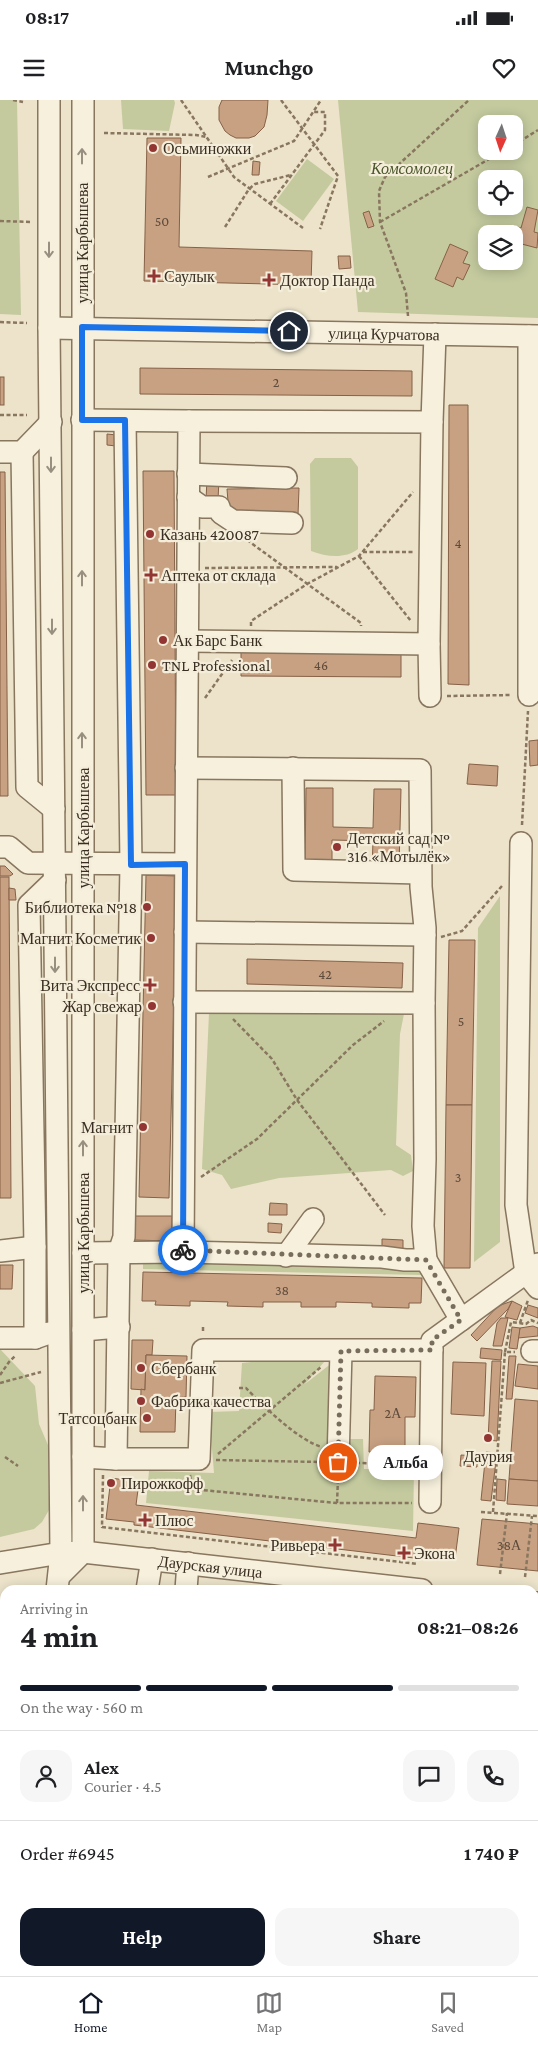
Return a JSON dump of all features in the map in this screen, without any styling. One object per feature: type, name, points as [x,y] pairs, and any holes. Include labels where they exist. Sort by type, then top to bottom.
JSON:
[{"type":"street","name":"улица Карбышева","points":[[49,100],[49,328],[61,1552],[58,1583]]},
{"type":"street","name":"улица Карбышева","points":[[58,1583],[83,1552],[101,1458],[83,1330],[82,100]]},
{"type":"street","name":"улица Курчатова","points":[[49,328],[82,327],[534,336]]},
{"type":"street","points":[[430,696],[430,552],[435,334]]},
{"type":"street","points":[[529,695],[534,336]]},
{"type":"street","points":[[82,420],[432,422]]},
{"type":"street","points":[[125,420],[131,865],[124,1237],[119,1252],[119,1327],[101,1458],[199,1459],[203,1350],[341,1351],[432,1345],[461,1320],[534,1278],[516,1204],[521,843]]},
{"type":"street","points":[[183,1252],[189,421]]},
{"type":"street","points":[[51,422],[22,452],[27,786],[54,809]]},
{"type":"street","points":[[0,452],[22,452]]},
{"type":"street","points":[[188,474],[286,478]]},
{"type":"street","points":[[188,496],[202,506],[219,507],[221,513],[233,520],[292,523]]},
{"type":"street","points":[[187,641],[429,644]]},
{"type":"street","points":[[186,768],[420,770],[420,874],[425,938],[425,1159],[423,1226],[426,1260],[461,1320]]},
{"type":"street","points":[[293,768],[294,870],[420,874]]},
{"type":"street","points":[[0,847],[9,846],[28,863],[55,872],[83,865],[185,864]]},
{"type":"street","points":[[35,1338],[29,905],[55,872]]},
{"type":"street","points":[[185,932],[425,938]]},
{"type":"street","points":[[184,1002],[424,1003]]},
{"type":"street","points":[[286,1256],[313,1219]]},
{"type":"street","points":[[0,1251],[35,1247]]},
{"type":"street","points":[[83,1253],[183,1252],[382,1257],[426,1260]]},
{"type":"street","points":[[83,1330],[119,1327]]},
{"type":"street","points":[[0,1338],[35,1338],[58,1329]]},
{"type":"street","points":[[430,1502],[432,1345]]},
{"type":"street","points":[[338,1457],[341,1351]]},
{"type":"street","name":"Даурская улица","points":[[0,1564],[61,1552],[83,1552],[379,1585]]},
{"type":"street","points":[[148,1585],[152,1559]]},
{"type":"street","points":[[186,1585],[188,1563]]},
{"type":"path","points":[[13,100],[23,102]]},
{"type":"path","points":[[181,100],[234,177],[303,228]]},
{"type":"path","points":[[281,100],[338,176],[320,229]]},
{"type":"path","points":[[208,177],[294,141],[321,100]]},
{"type":"path","points":[[408,334],[406,293],[380,222],[378,191],[385,177],[469,100]]},
{"type":"path","points":[[270,204],[325,130],[324,112],[312,112]]},
{"type":"path","points":[[523,139],[538,130]]},
{"type":"path","points":[[104,133],[196,135],[207,138]]},
{"type":"path","points":[[380,222],[487,160]]},
{"type":"path","points":[[225,227],[249,188],[255,184],[291,175]]},
{"type":"path","points":[[0,221],[49,222]]},
{"type":"path","points":[[0,322],[27,323]]},
{"type":"path","points":[[0,415],[26,415]]},
{"type":"path","points":[[202,703],[248,642],[251,621],[307,584],[359,556],[432,470]]},
{"type":"path","points":[[240,534],[361,623],[362,643]]},
{"type":"path","points":[[362,552],[430,552]]},
{"type":"path","points":[[359,556],[412,622]]},
{"type":"path","points":[[188,568],[338,567]]},
{"type":"path","points":[[430,696],[529,695],[521,843]]},
{"type":"path","points":[[425,938],[462,931],[521,865]]},
{"type":"path","points":[[217,1002],[272,1059],[297,1100],[384,1215]]},
{"type":"path","points":[[183,1190],[257,1139],[353,1045],[384,1021]]},
{"type":"path","points":[[520,1323],[524,1305],[534,1278]]},
{"type":"path","points":[[493,1512],[505,1352],[511,1322],[526,1324],[531,1320],[538,1323]]},
{"type":"path","points":[[341,1351],[211,1459],[338,1457],[430,1464]]},
{"type":"path","points":[[505,1352],[535,1351]]},
{"type":"path","points":[[0,1383],[42,1372]]},
{"type":"path","points":[[239,1388],[246,1388],[268,1412],[318,1446],[338,1457]]},
{"type":"path","points":[[5,1457],[18,1466]]},
{"type":"path","points":[[337,1503],[338,1457]]},
{"type":"path","points":[[101,1458],[102,1527],[418,1564]]},
{"type":"path","points":[[188,1459],[192,1489],[337,1503],[430,1502]]},
{"type":"path","points":[[481,1512],[538,1516]]},
{"type":"path","points":[[500,1574],[507,1514]]},
{"type":"path","points":[[525,1577],[532,1516]]},
{"type":"green space","points":[[0,100],[17,100],[21,315],[0,314]]},
{"type":"green space","points":[[121,100],[174,100],[169,131],[123,129]]},
{"type":"green space","name":"Комсомолец","points":[[338,100],[538,100],[538,318],[358,312]]},
{"type":"green space","points":[[307,159],[334,179],[303,221],[276,201]]},
{"type":"green space","points":[[315,458],[351,458],[358,467],[358,549],[342,556],[329,556],[311,551],[310,464]]},
{"type":"green space","points":[[500,896],[500,1242],[474,1262],[478,928]]},
{"type":"green space","points":[[209,1013],[404,1014],[400,1034],[396,1145],[411,1155],[413,1171],[403,1176],[391,1170],[279,1178],[231,1189],[222,1175],[202,1169]]},
{"type":"green space","points":[[143,1261],[422,1266],[422,1275],[143,1269]]},
{"type":"green space","points":[[0,1349],[35,1386],[39,1424],[48,1445],[49,1510],[42,1522],[34,1529],[0,1537]]},
{"type":"green space","points":[[331,1354],[305,1384],[337,1359],[335,1439],[363,1439],[364,1469],[414,1469],[413,1531],[146,1503],[149,1471],[214,1473],[209,1412],[239,1411],[242,1363]]},
{"type":"building","points":[[222,100],[268,100],[264,127],[255,136],[249,138],[236,138],[230,135],[225,131],[219,120],[219,107]]},
{"type":"building","points":[[147,138],[181,138],[179,247],[312,251],[311,285],[144,281]]},
{"type":"building","points":[[253,161],[260,162],[259,175],[252,175]]},
{"type":"building","points":[[527,207],[538,210],[534,232],[538,233],[537,248],[523,244],[522,225]]},
{"type":"building","points":[[369,211],[374,226],[368,228],[363,213]]},
{"type":"building","points":[[450,244],[468,252],[463,263],[470,265],[463,280],[457,277],[453,287],[435,279]]},
{"type":"building","points":[[338,256],[350,256],[351,268],[339,269]]},
{"type":"building","points":[[140,368],[412,371],[412,396],[140,394]]},
{"type":"building","points":[[0,377],[4,377],[4,405],[0,405]]},
{"type":"building","points":[[449,405],[468,405],[469,685],[448,684]]},
{"type":"building","points":[[107,434],[117,435],[116,446],[107,445]]},
{"type":"building","points":[[143,471],[174,471],[176,795],[146,795]]},
{"type":"building","points":[[0,472],[5,472],[8,796],[0,796]]},
{"type":"building","points":[[207,479],[219,479],[218,500],[206,500]]},
{"type":"building","points":[[299,488],[298,515],[229,514],[227,489]]},
{"type":"building","points":[[241,652],[401,653],[401,677],[241,676]]},
{"type":"building","points":[[538,740],[538,765],[530,766],[529,741]]},
{"type":"building","points":[[469,764],[498,766],[497,786],[467,784]]},
{"type":"building","points":[[306,788],[333,788],[333,827],[373,828],[374,789],[401,789],[399,869],[372,868],[373,841],[332,840],[332,867],[305,867]]},
{"type":"building","points":[[0,866],[5,866],[13,874],[10,876],[0,876]]},
{"type":"building","points":[[146,875],[177,876],[169,1198],[139,1197]]},
{"type":"building","points":[[0,877],[9,877],[11,1198],[0,1198]]},
{"type":"building","points":[[9,888],[15,889],[16,900],[9,900]]},
{"type":"building","points":[[449,940],[475,940],[472,1105],[446,1105]]},
{"type":"building","points":[[247,959],[403,963],[402,988],[247,984]]},
{"type":"building","points":[[446,1105],[472,1105],[470,1268],[444,1268]]},
{"type":"building","points":[[270,1203],[287,1204],[287,1215],[269,1215]]},
{"type":"building","points":[[134,1216],[172,1216],[172,1241],[133,1240]]},
{"type":"building","points":[[268,1223],[282,1224],[281,1233],[268,1232]]},
{"type":"building","points":[[382,1239],[403,1240],[403,1254],[382,1253]]},
{"type":"building","points":[[0,1265],[13,1265],[12,1289],[0,1289]]},
{"type":"building","points":[[143,1272],[422,1278],[421,1303],[409,1303],[409,1308],[372,1307],[372,1303],[336,1302],[336,1307],[301,1307],[301,1302],[263,1302],[263,1307],[227,1306],[228,1302],[190,1301],[190,1306],[155,1305],[156,1301],[142,1301]]},
{"type":"building","points":[[512,1301],[522,1306],[517,1320],[505,1317]]},
{"type":"building","points":[[512,1301],[508,1309],[477,1341],[471,1335],[498,1306]]},
{"type":"building","points":[[528,1305],[538,1308],[538,1318],[525,1313]]},
{"type":"building","points":[[501,1318],[508,1318],[502,1346],[493,1346],[497,1323]]},
{"type":"building","points":[[533,1326],[538,1328],[538,1336],[518,1338],[520,1328]]},
{"type":"building","points":[[512,1327],[520,1328],[517,1349],[509,1348]]},
{"type":"building","points":[[132,1340],[153,1340],[152,1355],[146,1355],[145,1390],[131,1389]]},
{"type":"building","points":[[481,1348],[502,1350],[501,1360],[480,1358]]},
{"type":"building","points":[[146,1355],[187,1356],[186,1397],[176,1397],[175,1432],[140,1432],[141,1389],[145,1390]]},
{"type":"building","points":[[509,1356],[516,1356],[512,1399],[506,1399]]},
{"type":"building","points":[[492,1361],[501,1361],[497,1441],[488,1440]]},
{"type":"building","points":[[453,1362],[486,1363],[484,1416],[451,1414]]},
{"type":"building","points":[[518,1364],[538,1366],[538,1389],[515,1386]]},
{"type":"building","points":[[375,1376],[416,1377],[415,1417],[405,1417],[405,1453],[369,1452],[370,1410],[374,1410]]},
{"type":"building","points":[[515,1399],[538,1401],[538,1481],[509,1479]]},
{"type":"building","points":[[486,1452],[497,1453],[491,1501],[481,1500]]},
{"type":"building","points":[[461,1455],[477,1456],[477,1467],[460,1466]]},
{"type":"building","points":[[111,1478],[139,1482],[136,1505],[416,1538],[418,1523],[459,1528],[455,1559],[414,1554],[414,1558],[134,1525],[134,1522],[106,1519]]},
{"type":"building","points":[[497,1479],[506,1480],[505,1501],[496,1500]]},
{"type":"building","points":[[509,1479],[538,1481],[538,1506],[507,1504]]},
{"type":"building","points":[[482,1519],[538,1524],[538,1571],[477,1565]]},
{"type":"way so far","points":[[183,1250],[183,1252],[382,1257],[426,1260],[461,1320],[432,1340],[432,1350],[341,1351],[338,1462]]},
{"type":"place","name":"Осьминожки","points":[[153,148]]},
{"type":"place","name":"Саулык","points":[[154,276]]},
{"type":"place","name":"Доктор Панда","points":[[269,280]]},
{"type":"place","name":"Казань 420087","points":[[150,534]]},
{"type":"place","name":"Аптека от склада","points":[[151,575]]},
{"type":"place","name":"Ак Барс Банк","points":[[163,640]]},
{"type":"place","name":"TNL Professional","points":[[152,665]]},
{"type":"place","name":"Детский сад № 316 «Мотылёк»","points":[[337,847]]},
{"type":"place","name":"Библиотека №18","points":[[147,907]]},
{"type":"place","name":"Магнит Косметик","points":[[151,938]]},
{"type":"place","name":"Вита Экспресс","points":[[150,985]]},
{"type":"place","name":"Жар свежар","points":[[152,1006]]},
{"type":"place","name":"Магнит","points":[[143,1127]]},
{"type":"place","name":"Сбербанк","points":[[141,1368]]},
{"type":"place","name":"Фабрика качества","points":[[141,1401]]},
{"type":"place","name":"Татсоцбанк","points":[[147,1418]]},
{"type":"place","name":"Даурия","points":[[488,1438]]},
{"type":"place","name":"Альба","points":[[338,1462]]},
{"type":"place","name":"Пирожкофф","points":[[111,1483]]},
{"type":"place","name":"Плюс","points":[[145,1520]]},
{"type":"place","name":"Ривьера","points":[[335,1545]]},
{"type":"place","name":"Экона","points":[[404,1553]]},
{"type":"route","points":[[183,1250],[185,864],[131,865],[125,420],[82,420],[82,327],[289,331]]}]
